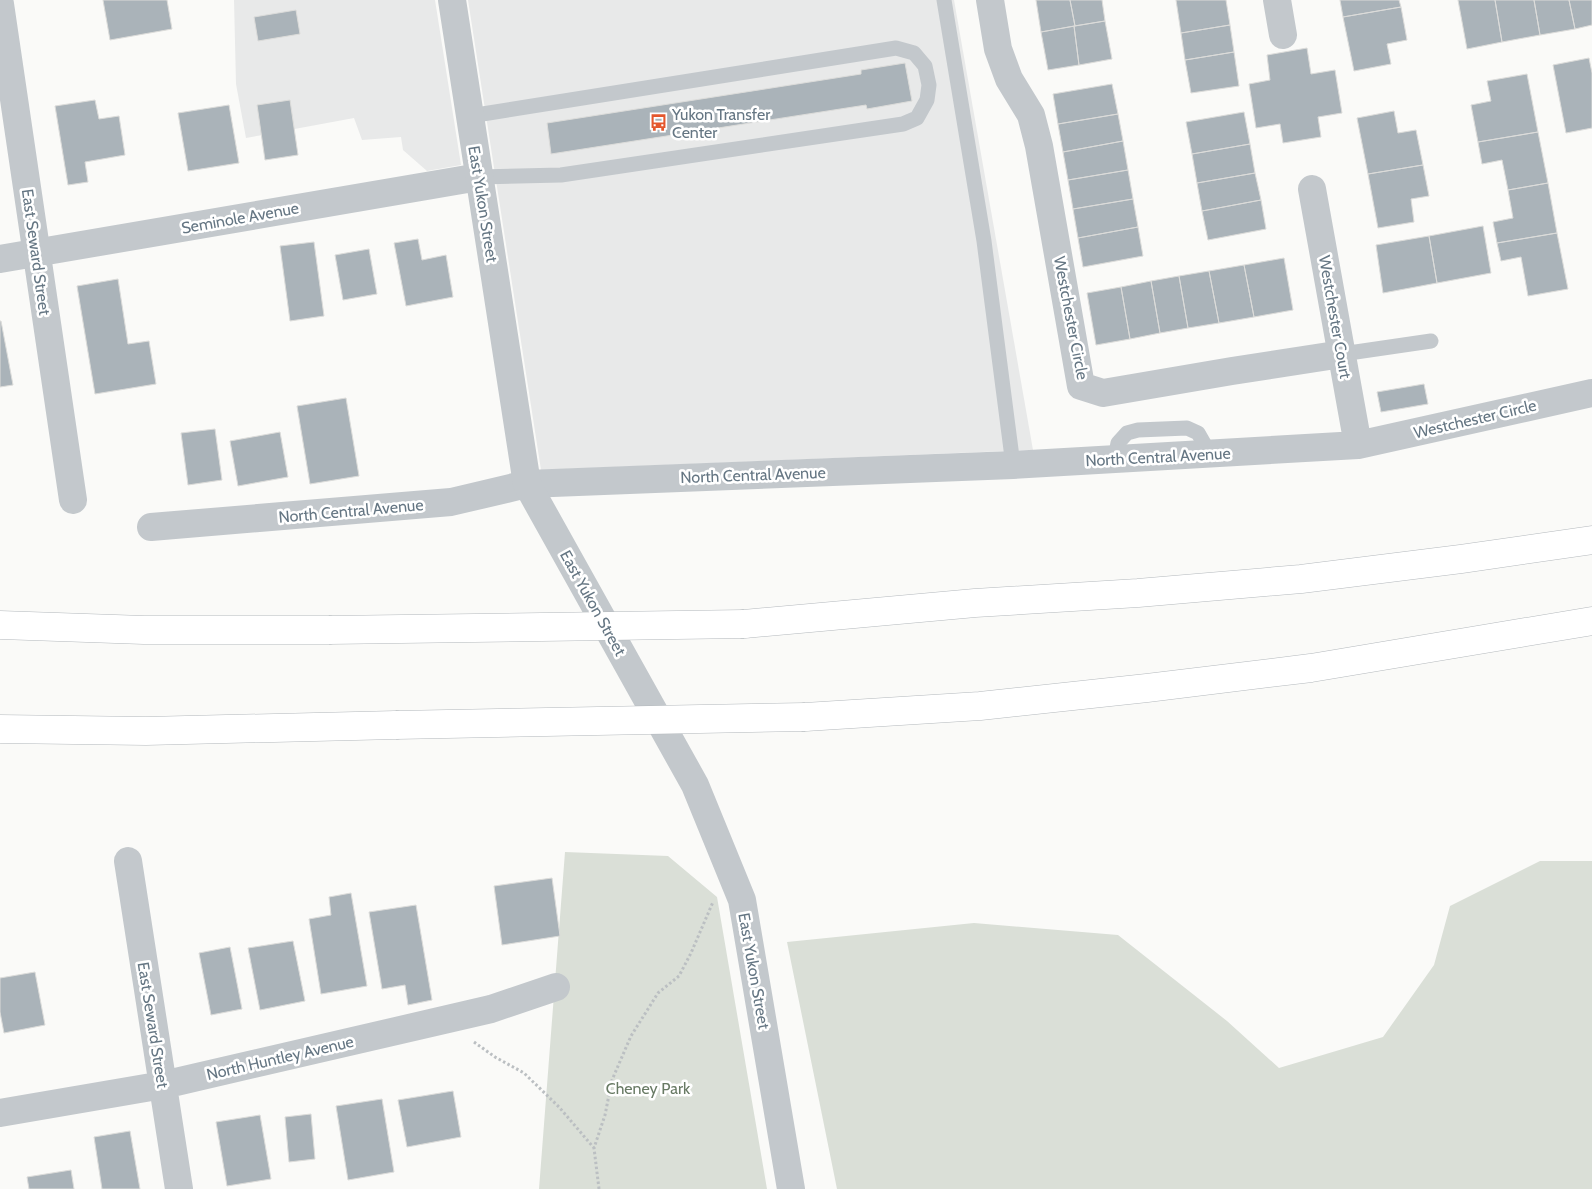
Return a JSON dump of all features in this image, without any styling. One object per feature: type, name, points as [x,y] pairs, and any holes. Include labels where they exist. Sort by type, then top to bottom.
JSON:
[{"type":"highway","points":[[0,625],[144,630],[329,630],[744,624],[975,603],[1138,593],[1301,579],[1592,540]]},
{"type":"highway","points":[[0,729],[146,731],[396,724],[805,717],[980,706],[1310,668],[1592,621]]},
{"type":"street","name":"East Yukon Street","points":[[452,0],[527,484],[695,785],[742,900],[791,1189]]},
{"type":"street","name":"Westchester Circle","points":[[990,0],[998,49],[1008,80],[1031,115],[1039,146],[1081,386],[1103,393],[1342,354]]},
{"type":"street","points":[[1277,0],[1283,35]]},
{"type":"street","name":"East Seward Street","points":[[0,4],[73,500]]},
{"type":"street","name":"Seminole Avenue","points":[[0,259],[479,177]]},
{"type":"street","name":"Westchester Court","points":[[1312,189],[1358,445]]},
{"type":"street","name":"Westchester Circle","points":[[1358,445],[1592,393]]},
{"type":"street","name":"North Central Avenue","points":[[151,528],[451,502],[527,484],[1013,465],[1358,445]]},
{"type":"street","name":"East Seward Street","points":[[128,861],[179,1189]]},
{"type":"street","name":"North Huntley Avenue","points":[[0,1113],[163,1084],[435,1022],[491,1009],[556,986]]},
{"type":"lane","points":[[944,0],[984,241],[1013,465]]},
{"type":"lane","points":[[470,116],[896,48],[914,53],[925,66],[929,85],[928,100],[917,118],[903,124],[561,175],[479,177]]},
{"type":"lane","points":[[1342,354],[1431,341]]},
{"type":"path","points":[[598,1189],[594,1148],[605,1115],[612,1080],[631,1036],[658,992],[679,976],[691,953],[715,896]]},
{"type":"path","points":[[435,1022],[460,1033],[495,1057],[524,1073],[559,1107],[594,1148]]},
{"type":"shaded area","points":[[234,0],[435,0],[461,165],[427,171],[403,150],[401,137],[362,140],[354,118],[246,138],[236,84]]},
{"type":"shaded area","points":[[468,0],[954,0],[1033,450],[541,470]]},
{"type":"green space","name":"Cheney Park","points":[[565,852],[668,856],[717,897],[767,1189],[539,1189]]},
{"type":"green space","points":[[1540,861],[1592,861],[1592,1189],[837,1189],[787,942],[974,923],[1118,935],[1227,1021],[1279,1068],[1383,1037],[1434,965],[1450,906]]},
{"type":"building","points":[[103,0],[167,0],[172,29],[110,40]]},
{"type":"building","points":[[1036,0],[1070,0],[1075,26],[1041,32]]},
{"type":"building","points":[[1070,0],[1102,0],[1105,21],[1075,26]]},
{"type":"building","points":[[1176,0],[1226,0],[1230,25],[1181,33]]},
{"type":"building","points":[[1340,0],[1399,0],[1401,7],[1343,17]]},
{"type":"building","points":[[1458,0],[1495,0],[1502,42],[1467,49]]},
{"type":"building","points":[[1495,0],[1534,0],[1540,35],[1502,42]]},
{"type":"building","points":[[1534,0],[1569,0],[1575,29],[1540,35]]},
{"type":"building","points":[[1569,0],[1592,0],[1592,25],[1575,29]]},
{"type":"building","points":[[1401,7],[1407,40],[1387,44],[1391,64],[1354,71],[1343,17]]},
{"type":"building","points":[[296,10],[300,34],[258,41],[254,17]]},
{"type":"building","points":[[1105,21],[1112,59],[1079,65],[1074,26]]},
{"type":"building","points":[[1230,25],[1234,52],[1185,60],[1181,33]]},
{"type":"building","points":[[1074,26],[1079,65],[1048,70],[1041,32]]},
{"type":"building","points":[[1307,48],[1311,74],[1335,70],[1342,113],[1318,117],[1321,137],[1283,143],[1280,124],[1256,128],[1249,84],[1270,80],[1267,55]]},
{"type":"building","points":[[1234,52],[1239,86],[1191,93],[1185,60]]},
{"type":"building","points":[[1589,58],[1592,73],[1592,128],[1566,133],[1553,65]]},
{"type":"building","points":[[905,63],[912,101],[867,109],[866,105],[551,154],[547,123],[861,74],[861,70]]},
{"type":"building","points":[[1527,74],[1538,132],[1478,142],[1471,105],[1491,101],[1487,81]]},
{"type":"building","points":[[1112,84],[1118,114],[1058,124],[1053,94]]},
{"type":"building","points":[[95,100],[99,119],[119,116],[125,155],[85,162],[88,182],[68,185],[55,106]]},
{"type":"building","points":[[290,100],[298,155],[265,160],[257,105]]},
{"type":"building","points":[[229,105],[239,163],[188,171],[178,113]]},
{"type":"building","points":[[1394,111],[1398,133],[1416,130],[1423,165],[1368,174],[1357,118]]},
{"type":"building","points":[[1244,112],[1250,144],[1192,154],[1186,122]]},
{"type":"building","points":[[1118,114],[1123,141],[1063,152],[1058,124]]},
{"type":"building","points":[[1538,132],[1548,183],[1508,190],[1502,160],[1482,164],[1478,142]]},
{"type":"building","points":[[1123,141],[1128,170],[1068,180],[1063,152]]},
{"type":"building","points":[[1250,144],[1255,173],[1197,183],[1192,154]]},
{"type":"building","points":[[1423,165],[1429,196],[1411,199],[1414,222],[1378,228],[1368,174]]},
{"type":"building","points":[[1128,170],[1133,199],[1073,209],[1068,180]]},
{"type":"building","points":[[1255,173],[1261,200],[1202,211],[1197,183]]},
{"type":"building","points":[[1548,183],[1557,233],[1497,243],[1493,222],[1513,218],[1508,190]]},
{"type":"building","points":[[1133,199],[1138,227],[1078,238],[1073,209]]},
{"type":"building","points":[[1261,200],[1266,229],[1208,240],[1202,211]]},
{"type":"building","points":[[1483,226],[1491,273],[1437,283],[1429,236]]},
{"type":"building","points":[[1138,227],[1143,256],[1083,267],[1078,238]]},
{"type":"building","points":[[1557,233],[1568,289],[1528,296],[1521,257],[1501,261],[1497,243]]},
{"type":"building","points":[[1429,236],[1437,283],[1383,293],[1376,245]]},
{"type":"building","points":[[418,239],[422,260],[446,255],[453,297],[406,306],[394,243]]},
{"type":"building","points":[[314,242],[324,316],[290,321],[280,246]]},
{"type":"building","points":[[369,249],[377,294],[343,300],[335,255]]},
{"type":"building","points":[[1284,258],[1293,310],[1254,317],[1244,265]]},
{"type":"building","points":[[1244,265],[1254,317],[1219,323],[1209,271]]},
{"type":"building","points":[[1209,271],[1219,323],[1188,328],[1179,276]]},
{"type":"building","points":[[1179,276],[1188,328],[1160,333],[1151,281]]},
{"type":"building","points":[[118,279],[128,344],[149,341],[156,384],[95,394],[77,286]]},
{"type":"building","points":[[1151,281],[1160,333],[1130,339],[1121,287]]},
{"type":"building","points":[[1121,287],[1130,339],[1096,345],[1087,293]]},
{"type":"building","points":[[0,321],[13,385],[0,387]]},
{"type":"building","points":[[1424,384],[1428,404],[1381,412],[1377,392]]},
{"type":"building","points":[[346,398],[359,476],[310,484],[297,406]]},
{"type":"building","points":[[215,429],[222,480],[188,485],[181,433]]},
{"type":"building","points":[[280,432],[288,477],[238,486],[230,441]]},
{"type":"building","points":[[552,878],[560,936],[502,945],[494,886]]},
{"type":"building","points":[[351,893],[367,986],[321,994],[309,919],[331,915],[329,897]]},
{"type":"building","points":[[416,905],[432,1000],[408,1005],[405,985],[382,989],[369,912]]},
{"type":"building","points":[[293,941],[305,1001],[260,1010],[248,948]]},
{"type":"building","points":[[230,947],[242,1009],[211,1015],[199,953]]},
{"type":"building","points":[[35,972],[45,1025],[4,1033],[0,1012],[0,978]]},
{"type":"building","points":[[453,1091],[461,1137],[407,1147],[398,1100]]},
{"type":"building","points":[[382,1099],[394,1172],[348,1180],[336,1106]]},
{"type":"building","points":[[311,1114],[315,1159],[289,1162],[285,1117]]},
{"type":"building","points":[[260,1115],[271,1179],[227,1186],[216,1122]]},
{"type":"building","points":[[130,1131],[140,1189],[102,1189],[94,1137]]},
{"type":"building","points":[[71,1170],[74,1189],[29,1189],[27,1177]]},
{"type":"place","name":"Yukon Transfer Center","points":[[658,123]]}]
